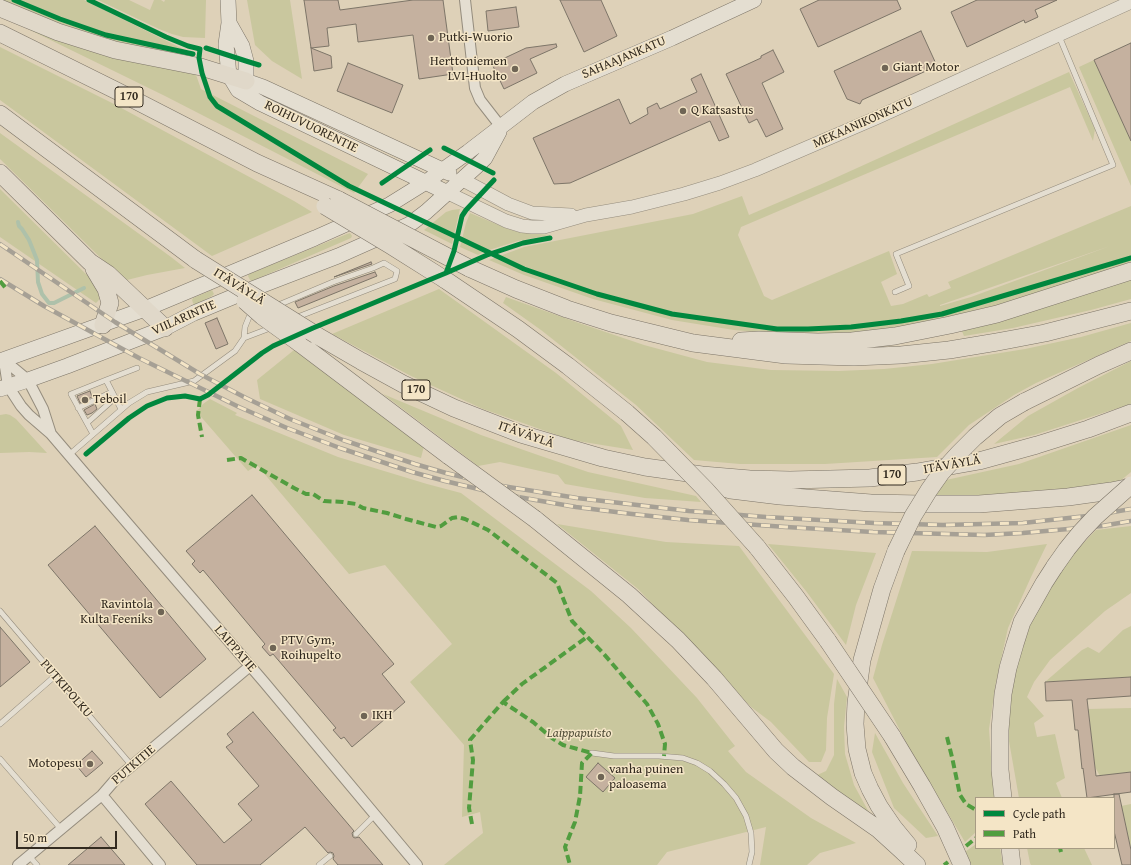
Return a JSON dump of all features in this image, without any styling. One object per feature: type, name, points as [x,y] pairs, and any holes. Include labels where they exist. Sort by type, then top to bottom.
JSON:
[{"type":"highway","points":[[0,8],[58,32],[115,50],[201,67],[246,81]]},
{"type":"highway","name":"170","points":[[0,33],[117,91],[332,203],[516,289],[567,309],[611,323],[693,343],[786,356],[854,357],[901,355],[949,350],[1045,333],[1131,311]]},
{"type":"highway","name":"ITÄVÄYLÄ","points":[[0,114],[196,260],[361,362],[454,408],[528,436],[579,452],[644,467],[702,475],[750,479],[790,480],[870,478],[917,472],[979,461],[1088,429],[1131,413]]},
{"type":"highway","points":[[0,173],[90,262],[108,274],[165,328]]},
{"type":"highway","points":[[332,203],[390,245],[485,306],[568,366],[627,413],[654,437],[705,489],[757,547],[828,641],[892,736],[922,786],[945,827],[962,865]]},
{"type":"highway","points":[[196,260],[262,316],[535,519],[629,595],[678,640],[714,678],[776,752],[832,797],[878,829],[917,865]]},
{"type":"highway","points":[[90,262],[106,289],[110,303],[103,325]]},
{"type":"highway","points":[[693,343],[759,340],[818,342],[852,341],[895,336],[997,314],[1131,271]]},
{"type":"highway","points":[[922,865],[917,855],[894,828],[879,806],[863,773],[857,749],[855,724],[856,703],[862,660],[882,589],[896,551],[913,516],[929,490],[941,473],[975,437],[1000,416],[1024,402],[1131,351]]},
{"type":"highway","points":[[644,467],[731,490],[780,496],[872,503],[979,504],[1068,497],[1111,491],[1131,486]]},
{"type":"highway","points":[[1003,797],[1000,770],[1000,730],[1003,694],[1008,668],[1022,622],[1040,588],[1067,549],[1095,517],[1131,486]]},
{"type":"highway","points":[[1010,849],[1012,865]]},
{"type":"main road","name":"ROIHUVUORENTIE","points":[[228,0],[229,23],[226,44],[229,75],[238,90],[247,96],[448,193]]},
{"type":"main road","name":"SAHAAJANKATU","points":[[443,170],[502,127],[533,102],[565,84],[672,38],[754,0]]},
{"type":"main road","name":"ROIHUVUORENTIE","points":[[229,23],[242,46],[246,61],[246,81],[263,87],[463,180]]},
{"type":"main road","name":"SAHAAJANKATU","points":[[463,180],[485,158],[502,127]]},
{"type":"main road","name":"VIILARINTIE","points":[[2,360],[145,309],[308,241],[389,206],[443,170]]},
{"type":"main road","name":"VIILARINTIE","points":[[4,388],[165,328],[194,313],[338,256],[410,224],[463,180]]},
{"type":"street","points":[[465,0],[475,88],[480,100],[502,127]]},
{"type":"street","name":"MEKAANIKONKATU","points":[[448,193],[506,221],[522,226],[544,227],[586,215],[632,207],[684,194],[755,170],[870,120],[1131,2]]},
{"type":"street","name":"MEKAANIKONKATU","points":[[463,180],[508,204],[532,213],[586,215]]},
{"type":"street","name":"LAIPPATIE","points":[[2,360],[28,380],[43,409],[51,434]]},
{"type":"street","name":"LAIPPATIE","points":[[2,360],[4,388],[27,413],[51,434],[418,865]]},
{"type":"street","name":"PUTKITIE","points":[[18,865],[102,795],[115,780],[250,666]]},
{"type":"street","points":[[102,795],[160,865]]},
{"type":"lane","points":[[895,292],[909,286],[896,254],[1113,165],[1059,35]]},
{"type":"lane","points":[[268,309],[384,263],[397,271],[395,279],[287,321]]},
{"type":"lane","points":[[69,455],[129,403],[147,392],[194,381],[235,351],[244,338],[245,327],[249,317],[262,312]]},
{"type":"lane","points":[[244,338],[280,324]]},
{"type":"lane","points":[[93,434],[71,394],[137,368]]},
{"type":"lane","points":[[106,380],[121,409]]},
{"type":"lane","points":[[78,408],[112,392]]},
{"type":"lane","points":[[87,423],[115,398]]},
{"type":"lane","name":"PUTKIPOLKU","points":[[0,612],[132,766]]},
{"type":"lane","points":[[0,724],[55,676]]},
{"type":"lane","points":[[592,753],[614,756],[659,756],[683,758],[697,763],[710,771],[736,798],[746,816],[751,833],[752,852],[750,865]]},
{"type":"lane","points":[[0,759],[61,829]]},
{"type":"lane","points":[[356,834],[375,815]]},
{"type":"lane","points":[[29,856],[37,865]]},
{"type":"lane","points":[[319,865],[330,856]]},
{"type":"green space","points":[[1,0],[84,0],[189,52],[194,58],[129,46],[56,23]]},
{"type":"green space","points":[[98,0],[129,0],[150,10],[154,0],[161,0],[164,2],[165,0],[206,0],[205,38],[183,37],[172,34]]},
{"type":"green space","points":[[247,0],[290,0],[302,79],[272,61],[255,45]]},
{"type":"green space","points":[[28,29],[72,43],[195,72],[201,89],[368,174],[354,193],[165,96]]},
{"type":"green space","points":[[0,47],[112,103],[312,212],[212,256],[0,100]]},
{"type":"green space","points":[[1094,60],[1131,141],[1131,186],[1079,67]]},
{"type":"green space","points":[[1069,72],[1095,129],[1093,141],[1070,87],[741,227],[738,235],[764,296],[772,300],[889,251],[897,274],[881,282],[891,306],[903,304],[927,294],[929,297],[951,288],[948,282],[1131,206],[1131,264],[979,310],[897,328],[843,333],[790,335],[734,330],[672,320],[593,299],[524,275],[489,260],[524,247],[693,214],[742,196],[749,215],[824,183]],"holes":[[[1110,246],[971,297],[940,306]]]},
{"type":"green space","points":[[0,133],[185,268],[127,280],[113,270],[0,159]]},
{"type":"green space","points":[[0,189],[92,280],[100,292],[100,298],[96,303],[0,237]]},
{"type":"green space","points":[[460,209],[452,244],[424,230],[446,212]]},
{"type":"green space","points":[[470,213],[518,232],[550,235],[518,241],[478,255],[460,247]]},
{"type":"green space","points":[[350,233],[352,236],[351,238],[252,281],[248,276],[249,274]]},
{"type":"green space","points":[[1131,277],[1131,299],[1013,328],[964,336],[961,329]]},
{"type":"green space","points":[[439,289],[556,373],[621,426],[633,450],[571,440],[483,409],[411,376],[332,334]]},
{"type":"green space","points":[[212,290],[214,294],[212,296],[195,305],[193,303],[193,298]]},
{"type":"green space","points":[[506,297],[644,345],[707,362],[771,370],[839,371],[884,369],[932,364],[1025,349],[1081,337],[1131,323],[1131,341],[1036,383],[1014,395],[969,425],[937,457],[825,464],[740,464],[694,460],[636,405],[541,330],[503,303]]},
{"type":"green space","points":[[294,350],[424,446],[421,458],[344,435],[260,399],[257,380]]},
{"type":"green space","points":[[1131,361],[1131,404],[1034,435],[994,444],[1028,416]]},
{"type":"green space","points":[[383,394],[481,435],[588,472],[696,496],[701,502],[645,498],[565,484],[558,475],[500,462],[478,466]]},
{"type":"green space","name":"Laippapuisto","points":[[210,399],[237,413],[235,415],[338,457],[461,493],[591,591],[631,628],[697,698],[735,746],[728,751],[746,772],[811,818],[856,843],[820,853],[807,865],[760,865],[766,827],[667,852],[657,865],[444,865],[483,833],[480,812],[462,817],[464,745],[410,682],[452,644],[385,565],[349,574],[257,465],[248,471],[196,411]]},
{"type":"green space","points":[[6,414],[16,419],[47,453],[0,453],[0,415]]},
{"type":"green space","points":[[1131,425],[1131,472],[1114,486],[934,499],[946,480],[1019,464]]},
{"type":"green space","points":[[557,524],[666,542],[739,546],[834,674],[827,718],[826,750],[821,762],[809,762],[771,722],[751,707],[638,589]]},
{"type":"green space","points":[[1131,526],[1131,593],[1105,611],[1050,660],[1034,682],[1027,697],[1044,716],[1034,723],[1037,737],[1055,734],[1065,778],[1056,783],[1062,797],[1019,797],[1006,724],[1007,696],[1038,601],[1076,551],[1096,530]]},
{"type":"green space","points":[[768,544],[876,553],[856,605],[846,645],[806,591]]},
{"type":"green space","points":[[1047,544],[1008,628],[996,682],[989,729],[994,797],[975,797],[975,833],[965,842],[909,748],[873,678],[912,551],[987,552]]},
{"type":"green space","points":[[1131,626],[1131,677],[1045,682],[1082,650],[1088,647],[1099,653],[1123,630]]},
{"type":"green space","points":[[837,679],[847,697],[844,727],[845,754],[854,785],[871,816],[815,776],[826,771],[834,755],[834,704]]},
{"type":"green space","points":[[1131,708],[1131,772],[1100,776],[1095,767],[1088,709]]},
{"type":"green space","points":[[875,733],[903,783],[938,836],[926,838],[894,808],[872,752]]},
{"type":"green space","points":[[1131,804],[1131,850],[1121,806]]},
{"type":"green space","points":[[975,845],[975,849],[1000,849],[1003,865],[970,865],[965,852]]},
{"type":"green space","points":[[1027,849],[1084,849],[1092,865],[1031,865]]},
{"type":"building","name":"Putki-Wuorio","points":[[304,0],[338,0],[340,10],[413,0],[443,0],[453,74],[419,79],[413,35],[358,42],[356,24],[327,28],[329,46],[311,48]]},
{"type":"building","points":[[560,0],[601,0],[617,36],[584,52]]},
{"type":"building","points":[[819,0],[897,0],[901,9],[818,47],[800,9]]},
{"type":"building","points":[[977,0],[1057,0],[1035,10],[1038,17],[1025,23],[1024,20],[967,47],[951,12]]},
{"type":"building","points":[[516,7],[519,27],[488,31],[486,11]]},
{"type":"building","name":"Giant Motor","points":[[921,31],[937,66],[862,100],[860,104],[847,99],[834,71]]},
{"type":"building","points":[[1131,43],[1131,141],[1094,60]]},
{"type":"building","name":"Herttoniemen LVI-Huolto","points":[[556,44],[557,47],[530,59],[537,73],[504,89],[492,64],[526,48]]},
{"type":"building","points":[[311,48],[331,56],[332,68],[314,71]]},
{"type":"building","points":[[773,50],[784,72],[762,83],[783,129],[766,137],[757,119],[749,123],[726,74],[761,58],[761,56]]},
{"type":"building","points":[[348,63],[403,85],[392,113],[337,91]]},
{"type":"building","points":[[701,74],[729,137],[719,141],[710,121],[570,183],[554,184],[533,138],[619,99],[630,124],[648,114],[647,108],[657,103],[660,109],[697,92],[691,79]]},
{"type":"building","points":[[371,262],[372,264],[334,277]]},
{"type":"building","points":[[375,272],[377,276],[298,308],[295,302],[334,286]]},
{"type":"building","points":[[217,318],[228,344],[216,349],[205,323]]},
{"type":"building","points":[[90,391],[92,397],[80,403],[77,396]]},
{"type":"building","points":[[95,404],[97,409],[87,415],[84,410]]},
{"type":"building","points":[[252,495],[394,664],[382,674],[405,702],[352,747],[344,737],[341,739],[333,730],[336,728],[273,654],[270,656],[262,647],[265,644],[203,570],[200,573],[192,564],[195,561],[186,551]]},
{"type":"building","points":[[95,526],[206,659],[160,698],[48,565]]},
{"type":"building","points":[[0,627],[30,662],[0,687]]},
{"type":"building","points":[[1131,677],[1131,696],[1087,699],[1096,776],[1131,772],[1131,792],[1087,797],[1078,730],[1075,730],[1072,700],[1046,701],[1045,682]]},
{"type":"building","points":[[253,712],[354,831],[352,833],[353,837],[359,837],[383,865],[338,865],[333,859],[333,853],[328,853],[305,827],[260,865],[197,865],[145,804],[171,781],[224,843],[252,820],[238,804],[259,786],[226,747],[233,742],[227,734]]},
{"type":"building","name":"Motopesu","points":[[92,751],[103,763],[86,777],[76,765]]},
{"type":"building","name":"vanha puinen paloasema","points":[[598,763],[615,778],[603,792],[586,777]]},
{"type":"building","points":[[1114,794],[1119,794],[1131,850],[1131,865],[1122,865],[1115,835]]},
{"type":"building","points":[[101,837],[125,865],[68,865]]},
{"type":"waterway","points":[[18,222],[19,226],[29,240],[37,260],[38,282],[42,294],[49,303],[54,303],[84,288]]},
{"type":"railway","points":[[0,244],[115,322],[200,374],[246,398],[290,419],[343,440],[415,464],[496,485],[577,498],[689,511],[874,523],[943,525],[1023,523],[1096,515],[1131,509]]},
{"type":"railway","points":[[0,279],[44,306],[139,358],[239,407],[287,428],[340,448],[412,472],[495,493],[576,507],[688,520],[873,532],[984,535],[1102,526],[1131,521]]},
{"type":"marked path","points":[[0,281],[7,290]]},
{"type":"marked path","points":[[200,399],[198,415],[202,437]]},
{"type":"marked path","points":[[227,460],[241,458],[294,488],[306,494],[313,494],[324,501],[356,504],[363,508],[387,513],[436,527],[441,526],[452,518],[458,517],[488,530],[557,583],[572,621],[603,653],[647,704],[658,724],[665,744],[664,756]]},
{"type":"marked path","points":[[503,702],[522,684],[587,637]]},
{"type":"marked path","points":[[472,824],[469,808],[473,760],[470,740],[503,702],[533,722],[563,745],[592,753],[582,763],[580,796],[575,822],[565,847],[570,865]]},
{"type":"marked path","points":[[947,737],[960,795],[966,804],[975,809]]},
{"type":"marked path","points":[[966,846],[975,839]]},
{"type":"marked path","points":[[944,865],[948,862]]},
{"type":"cycle path","points":[[14,0],[60,19],[106,35],[193,54]]},
{"type":"cycle path","points":[[89,0],[166,37],[200,49],[199,58],[202,73],[210,97],[217,106],[349,186],[524,269],[597,294],[672,314],[777,329],[851,327],[901,321],[942,314],[1131,258]]},
{"type":"cycle path","points":[[206,48],[259,65]]},
{"type":"cycle path","points":[[444,148],[493,173]]},
{"type":"cycle path","points":[[382,183],[430,150]]},
{"type":"cycle path","points":[[86,454],[129,418],[147,406],[167,398],[185,396],[200,399],[208,395],[273,346],[446,273],[454,251],[462,216],[494,180]]},
{"type":"cycle path","points":[[446,273],[487,255],[523,243],[550,238]]},
{"type":"place","name":"Putki-Wuorio","points":[[431,38]]},
{"type":"place","name":"Giant Motor","points":[[885,68]]},
{"type":"place","name":"Herttoniemen LVI-Huolto","points":[[515,69]]},
{"type":"place","name":"Q Katsastus","points":[[683,111]]},
{"type":"place","name":"Teboil","points":[[85,400]]},
{"type":"place","name":"Ravintola Kulta Feeniks","points":[[161,612]]},
{"type":"place","name":"PTV Gym, Roihupelto","points":[[273,648]]},
{"type":"place","name":"IKH","points":[[364,716]]},
{"type":"place","name":"Motopesu","points":[[90,764]]},
{"type":"place","name":"vanha puinen paloasema","points":[[601,777]]}]
